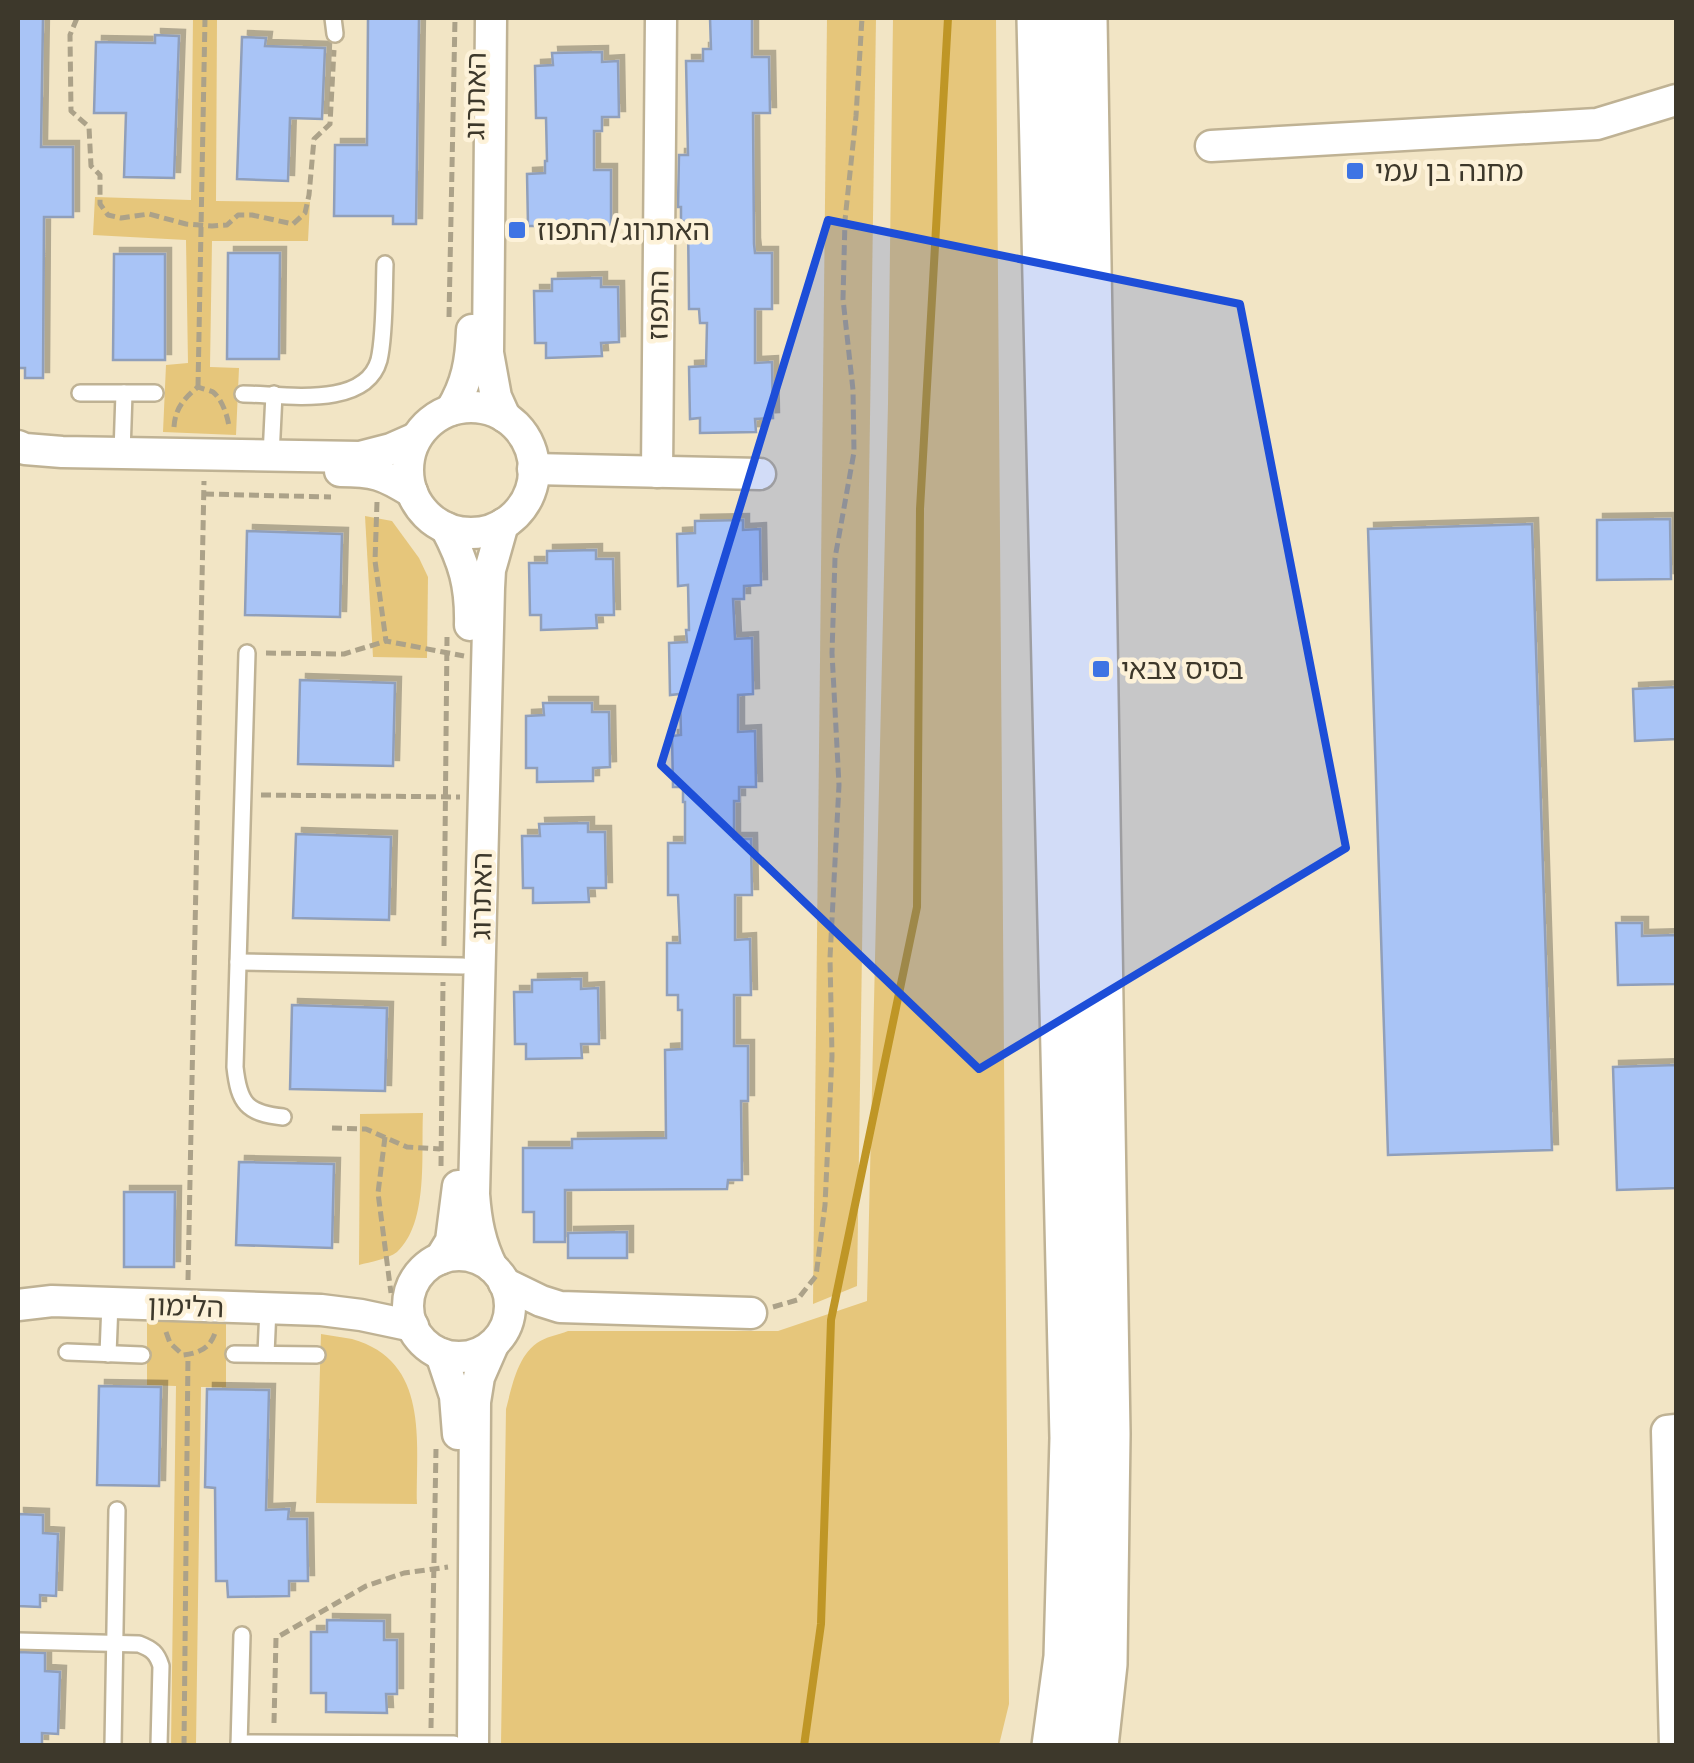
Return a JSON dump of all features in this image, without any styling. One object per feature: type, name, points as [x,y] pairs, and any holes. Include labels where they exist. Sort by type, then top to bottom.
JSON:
[{"type":"main road","points":[[1040,18],[1073,1438],[1066,1657],[1056,1746]]},
{"type":"main road","points":[[1084,18],[1107,1434],[1104,1664],[1095,1746]]},
{"type":"street","name":"האתרוג","points":[[452,410],[462,393],[472,356],[477,18]]},
{"type":"street","name":"האתרוג","points":[[491,18],[488,352],[496,397],[505,417]]},
{"type":"street","name":"התפוז","points":[[657,472],[661,18]]},
{"type":"street","points":[[1210,146],[1597,124],[1676,100]]},
{"type":"street","points":[[18,469],[35,465],[212,473],[371,471],[414,496],[433,521],[446,528],[478,533],[503,524],[526,500],[534,469],[526,440],[505,417],[478,408],[452,410],[437,416],[416,438],[408,462],[414,496]]},
{"type":"street","points":[[18,446],[44,451],[172,454],[212,473],[271,456],[360,457],[416,438]]},
{"type":"street","points":[[534,469],[760,474]]},
{"type":"street","name":"האתרוג","points":[[498,1275],[482,1246],[474,1194],[489,588],[503,524]]},
{"type":"street","name":"האתרוג","points":[[440,1260],[452,1241],[458,1200],[453,966],[454,649],[470,616],[466,574],[446,528]]},
{"type":"street","points":[[560,1307],[520,1319],[479,1353],[467,1357],[442,1354],[429,1348],[412,1326],[404,1287],[440,1260],[471,1257],[541,1302],[560,1307],[751,1313]]},
{"type":"street","points":[[453,1745],[475,1402],[479,1378],[509,1318],[510,1302],[498,1275]]},
{"type":"street","name":"הלימון","points":[[321,1310],[352,1307],[404,1287]]},
{"type":"street","name":"הלימון","points":[[18,1294],[52,1301]]},
{"type":"street","name":"הלימון","points":[[18,1305],[52,1301],[321,1310],[412,1326]]},
{"type":"street","points":[[442,1354],[456,1396],[458,1424],[445,1567],[453,1745]]},
{"type":"street","points":[[1676,1430],[1667,1431],[1676,1746]]},
{"type":"lane","points":[[243,394],[331,396],[352,391],[368,379],[380,357],[385,264]]},
{"type":"lane","points":[[80,393],[155,394]]},
{"type":"lane","points":[[122,453],[124,393]]},
{"type":"lane","points":[[271,456],[274,394]]},
{"type":"lane","points":[[247,653],[235,1067],[237,1085],[252,1111],[283,1116]]},
{"type":"lane","points":[[238,962],[453,966]]},
{"type":"lane","points":[[108,1354],[110,1303]]},
{"type":"lane","points":[[266,1354],[268,1308]]},
{"type":"lane","points":[[67,1352],[142,1355]]},
{"type":"lane","points":[[234,1354],[318,1356]]},
{"type":"lane","points":[[113,1746],[116,1510]]},
{"type":"lane","points":[[242,1635],[239,1744],[453,1745]]},
{"type":"lane","points":[[18,1641],[140,1644],[152,1649],[160,1666],[159,1745]]},
{"type":"path","points":[[76,18],[70,35],[71,111],[89,127],[91,166],[100,175],[100,204],[108,216],[149,214],[201,225],[227,224],[238,216],[252,215],[294,224],[304,213],[314,139],[330,124],[334,26]]},
{"type":"path","points":[[198,388],[206,18]]},
{"type":"path","points":[[450,316],[455,18]]},
{"type":"path","points":[[751,1313],[796,1300],[816,1276],[825,1205],[832,1056],[830,958],[839,785],[832,652],[834,596],[836,558],[854,452],[853,390],[844,299],[845,220],[862,18]]},
{"type":"path","points":[[172,454],[174,415],[198,388]]},
{"type":"path","points":[[188,1306],[212,473],[228,420],[212,392],[198,388]]},
{"type":"path","points":[[212,473],[339,497]]},
{"type":"path","points":[[386,640],[375,560],[378,498],[414,496]]},
{"type":"path","points":[[247,653],[344,654],[386,640],[454,649],[453,966],[441,1168]]},
{"type":"path","points":[[243,795],[456,796]]},
{"type":"path","points":[[332,1128],[366,1129],[407,1147],[441,1149]]},
{"type":"path","points":[[385,1137],[378,1193],[404,1287]]},
{"type":"path","points":[[184,1746],[188,1354]]},
{"type":"path","points":[[436,1450],[453,1745]]},
{"type":"path","points":[[273,1743],[276,1638],[366,1586],[404,1573],[445,1567]]},
{"type":"highlighted area","points":[[828,220],[1240,304],[1346,848],[979,1069],[661,765]]},
{"type":"shaded area","points":[[193,18],[217,18],[216,201],[310,202],[308,241],[212,241],[210,367],[239,368],[236,435],[163,432],[166,365],[188,363],[186,240],[93,235],[95,197],[191,200]]},
{"type":"shaded area","points":[[827,18],[876,18],[857,1286],[813,1304]]},
{"type":"shaded area","points":[[893,18],[996,18],[1009,1704],[999,1745],[501,1745],[506,1409],[516,1373],[530,1349],[544,1339],[568,1331],[778,1331],[867,1301]]},
{"type":"shaded area","points":[[365,516],[392,521],[428,577],[427,658],[373,657]]},
{"type":"shaded area","points":[[423,1113],[421,1187],[414,1224],[397,1252],[359,1265],[360,1114]]},
{"type":"shaded area","points":[[147,1321],[226,1322],[226,1387],[201,1387],[196,1745],[171,1745],[176,1386],[147,1385]]},
{"type":"shaded area","points":[[321,1334],[352,1339],[377,1350],[395,1365],[407,1384],[417,1430],[417,1504],[316,1503]]},
{"type":"building","points":[[18,18],[43,18],[41,147],[73,147],[73,217],[44,217],[43,378],[25,378],[25,368],[18,368]]},
{"type":"building","points":[[368,18],[419,18],[416,224],[393,224],[393,216],[334,216],[335,145],[367,145]]},
{"type":"building","points":[[710,18],[752,18],[752,57],[769,57],[770,113],[753,113],[754,244],[755,253],[772,253],[772,309],[755,309],[755,363],[772,362],[773,418],[755,419],[756,432],[700,433],[700,418],[690,419],[689,367],[706,366],[707,323],[700,323],[699,309],[689,309],[688,221],[681,221],[678,207],[679,155],[688,155],[686,61],[703,61],[703,49],[711,49]]},
{"type":"building","points":[[155,35],[179,36],[174,178],[124,177],[126,113],[94,113],[96,42],[155,43]]},
{"type":"building","points":[[242,37],[266,38],[265,46],[325,48],[322,119],[290,118],[288,181],[237,179]]},
{"type":"building","points":[[602,52],[602,62],[618,61],[619,117],[602,117],[602,131],[594,131],[594,170],[611,170],[611,225],[594,226],[595,239],[539,240],[538,226],[528,226],[527,174],[545,173],[547,161],[546,118],[536,118],[535,66],[553,65],[552,53]]},
{"type":"building","points":[[228,253],[280,253],[279,359],[227,359]]},
{"type":"building","points":[[114,254],[165,254],[165,360],[113,360]]},
{"type":"building","points":[[601,278],[601,287],[618,287],[619,342],[601,343],[602,356],[546,358],[546,343],[535,343],[534,291],[552,291],[552,279]]},
{"type":"building","points":[[1670,519],[1671,579],[1597,580],[1597,520]]},
{"type":"building","points":[[743,520],[743,530],[760,529],[761,585],[744,586],[744,599],[733,599],[735,639],[752,638],[753,694],[738,695],[738,732],[755,731],[756,787],[739,787],[739,801],[734,801],[734,839],[751,839],[752,895],[735,895],[735,940],[750,939],[751,995],[734,995],[734,1046],[748,1046],[748,1101],[741,1101],[742,1180],[728,1180],[727,1189],[565,1190],[565,1242],[534,1242],[534,1212],[523,1212],[523,1148],[572,1148],[572,1139],[666,1138],[665,1050],[682,1049],[678,995],[667,995],[667,943],[680,943],[678,895],[668,895],[668,843],[685,843],[683,787],[673,787],[672,736],[681,735],[680,694],[670,695],[669,643],[687,642],[689,630],[688,585],[678,586],[677,534],[695,533],[695,521]]},
{"type":"building","points":[[1532,524],[1552,1150],[1388,1155],[1368,529]]},
{"type":"building","points":[[247,531],[342,534],[340,617],[245,615]]},
{"type":"building","points":[[596,550],[596,559],[613,559],[614,615],[596,615],[597,628],[541,630],[541,615],[530,615],[529,563],[547,563],[547,551]]},
{"type":"building","points":[[300,680],[395,683],[393,766],[298,764]]},
{"type":"building","points":[[1676,687],[1676,739],[1635,741],[1633,689]]},
{"type":"building","points":[[543,703],[592,703],[592,712],[609,712],[610,767],[593,768],[593,781],[537,782],[537,768],[526,768],[526,716],[544,715]]},
{"type":"building","points":[[588,823],[588,832],[605,832],[606,888],[588,888],[589,902],[533,903],[533,888],[523,888],[522,836],[540,836],[539,824]]},
{"type":"building","points":[[296,834],[391,837],[389,920],[293,918]]},
{"type":"building","points":[[1616,923],[1642,923],[1642,936],[1676,935],[1676,984],[1618,985]]},
{"type":"building","points":[[581,979],[581,989],[598,988],[599,1044],[581,1044],[582,1058],[526,1059],[526,1044],[515,1044],[514,992],[532,992],[532,980]]},
{"type":"building","points":[[292,1005],[387,1008],[385,1091],[290,1089]]},
{"type":"building","points":[[1676,1065],[1676,1188],[1617,1190],[1613,1067]]},
{"type":"building","points":[[239,1162],[334,1164],[332,1248],[236,1245]]},
{"type":"building","points":[[124,1192],[175,1192],[174,1267],[124,1267]]},
{"type":"building","points":[[627,1232],[627,1258],[568,1258],[568,1233]]},
{"type":"building","points":[[99,1386],[161,1387],[159,1486],[97,1485]]},
{"type":"building","points":[[207,1389],[269,1390],[266,1510],[289,1509],[288,1519],[307,1519],[308,1581],[289,1581],[289,1596],[228,1597],[227,1581],[216,1581],[215,1488],[205,1487]]},
{"type":"building","points":[[18,1514],[43,1515],[43,1533],[58,1534],[56,1596],[40,1595],[40,1607],[18,1606]]},
{"type":"building","points":[[327,1620],[384,1621],[384,1640],[397,1640],[397,1694],[386,1694],[387,1713],[326,1712],[326,1693],[311,1693],[311,1632],[327,1632]]},
{"type":"building","points":[[18,1652],[45,1653],[45,1671],[60,1672],[58,1734],[42,1733],[42,1745],[18,1744]]},
{"type":"waterway","points":[[804,1746],[821,1624],[831,1320],[917,907],[920,509],[948,18]]},
{"type":"place","name":"מחנה בן עמי","points":[[1355,171]]},
{"type":"place","name":"האתרוג/התפוז","points":[[517,230]]},
{"type":"place","name":"בסיס צבאי","points":[[1101,669]]}]
